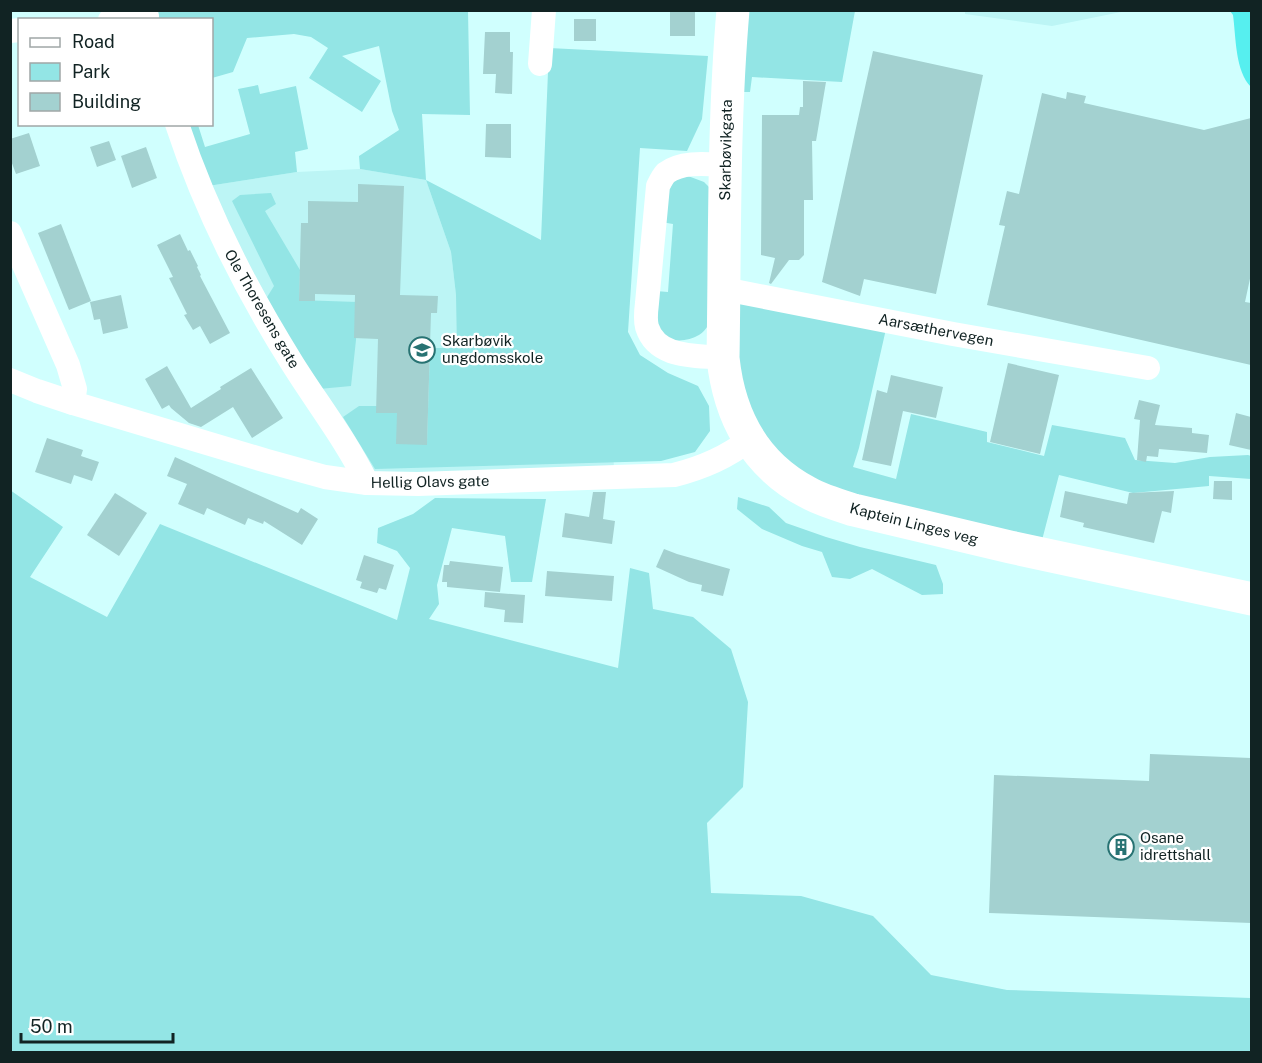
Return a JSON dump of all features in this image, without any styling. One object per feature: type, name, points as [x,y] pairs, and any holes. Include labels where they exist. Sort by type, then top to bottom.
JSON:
[{"type":"main road","name":"Skarbøvikgata","points":[[724,289],[725,165],[733,10]]},
{"type":"main road","name":"Kaptein Linges veg","points":[[724,289],[723,358],[725,379],[732,405],[749,440],[769,465],[808,493],[854,510],[1251,599]]},
{"type":"street","points":[[540,64],[544,10]]},
{"type":"street","points":[[128,18],[147,16]]},
{"type":"street","name":"Ole Thoresens gate","points":[[178,126],[195,176],[227,250],[292,363],[336,429],[367,483]]},
{"type":"street","points":[[723,358],[665,350],[651,337],[646,322],[658,186],[666,173],[685,166],[725,165]]},
{"type":"street","points":[[10,233],[68,365],[75,389],[72,403]]},
{"type":"street","name":"Aarsæthervegen","points":[[724,289],[963,336],[1148,368]]},
{"type":"street","name":"Hellig Olavs gate","points":[[10,380],[72,403],[267,461],[325,477],[367,483],[418,484],[674,475],[719,460],[749,440]]},
{"type":"shaded area","points":[[965,10],[1126,11],[1052,26],[965,14]]},
{"type":"shaded area","points":[[1230,11],[1251,11],[1251,87],[1239,63],[1233,15]]},
{"type":"shaded area","name":"Skarbøvik ungdomsskole","points":[[360,169],[426,180],[451,252],[456,295],[613,444],[614,470],[373,474],[262,297],[208,186],[297,172]]},
{"type":"green space","points":[[157,11],[468,11],[470,115],[422,114],[426,180],[360,169],[359,156],[399,130],[392,111],[379,46],[342,56],[381,81],[362,112],[309,78],[328,48],[311,37],[294,34],[247,38],[233,72],[213,78],[213,18],[158,18]]},
{"type":"green space","points":[[742,11],[855,11],[842,82],[752,77],[750,92],[738,92]]},
{"type":"green space","points":[[549,48],[708,56],[702,119],[687,151],[640,148],[628,332],[640,355],[668,373],[698,386],[709,406],[710,431],[695,452],[661,461],[375,469],[343,417],[359,406],[398,406],[427,443],[430,348],[457,348],[456,295],[451,252],[426,180],[541,240]]},
{"type":"green space","points":[[258,85],[260,94],[296,86],[308,149],[295,152],[297,172],[208,186],[184,126],[198,126],[205,147],[250,134],[238,89]]},
{"type":"green space","points":[[688,176],[704,182],[717,195],[709,325],[693,338],[671,340],[659,333],[653,320],[656,291],[668,292],[673,224],[661,222],[663,200],[676,177]]},
{"type":"green space","points":[[271,193],[276,204],[265,211],[300,270],[299,300],[357,302],[351,386],[319,389],[264,302],[274,286],[232,201],[240,195]]},
{"type":"green space","points":[[734,300],[886,329],[853,467],[896,479],[911,414],[987,432],[987,442],[1044,456],[1052,425],[1125,438],[1135,460],[1175,463],[1210,457],[1248,455],[1251,456],[1251,479],[1209,476],[1209,486],[1133,493],[1059,475],[1041,544],[841,499],[783,464],[742,403]]},
{"type":"green space","points":[[10,490],[63,527],[30,577],[107,617],[160,524],[397,620],[410,568],[397,551],[377,543],[378,528],[413,514],[435,498],[546,499],[532,582],[511,582],[505,536],[452,528],[437,585],[439,604],[429,619],[618,668],[630,568],[649,573],[653,609],[693,617],[731,649],[748,702],[743,787],[707,823],[711,893],[801,896],[873,916],[931,975],[1007,990],[1251,998],[1251,1052],[11,1052]]},
{"type":"green space","points":[[738,497],[769,507],[786,523],[826,537],[936,565],[943,584],[943,594],[922,595],[872,569],[850,579],[832,577],[822,552],[762,529],[737,509]]},
{"type":"building","points":[[670,10],[695,10],[695,36],[670,36]]},
{"type":"building","points":[[574,19],[596,19],[596,41],[574,41]]},
{"type":"building","points":[[485,32],[510,32],[510,52],[513,52],[512,94],[495,93],[496,74],[483,74]]},
{"type":"building","points":[[873,51],[983,75],[936,294],[864,279],[860,296],[822,282]]},
{"type":"building","points":[[803,81],[826,82],[816,141],[812,141],[813,200],[804,200],[804,255],[799,260],[789,260],[771,284],[769,283],[775,258],[761,255],[762,115],[799,115],[800,107],[803,107]]},
{"type":"building","points":[[1067,92],[1086,96],[1084,103],[1204,130],[1251,118],[1251,274],[1245,302],[1251,303],[1251,365],[987,305],[1005,226],[999,225],[1007,191],[1019,194],[1042,93],[1066,99]]},
{"type":"building","points":[[486,124],[511,124],[511,158],[485,157]]},
{"type":"building","points":[[29,133],[40,166],[16,174],[10,158],[10,139]]},
{"type":"building","points":[[109,141],[116,160],[97,167],[90,147]]},
{"type":"building","points":[[146,147],[157,178],[132,188],[121,156]]},
{"type":"building","points":[[358,184],[404,186],[400,295],[438,296],[437,313],[431,313],[427,445],[396,444],[397,413],[376,413],[378,339],[354,338],[355,295],[315,294],[315,301],[299,301],[301,223],[308,223],[308,201],[358,202]]},
{"type":"building","points":[[61,224],[91,301],[69,310],[38,233]]},
{"type":"building","points":[[180,234],[230,333],[210,344],[200,326],[193,330],[184,315],[187,314],[169,278],[173,277],[157,245]]},
{"type":"building","points":[[121,295],[128,328],[103,334],[100,319],[94,320],[90,302]]},
{"type":"building","points":[[1008,363],[1059,375],[1040,454],[990,442]]},
{"type":"building","points":[[167,366],[191,408],[251,368],[283,418],[252,438],[233,407],[201,427],[189,423],[169,405],[162,409],[145,379]]},
{"type":"building","points":[[891,375],[943,387],[936,418],[903,411],[891,466],[862,460],[877,390],[887,393]]},
{"type":"building","points":[[1139,400],[1160,405],[1155,425],[1192,428],[1192,433],[1209,435],[1207,453],[1159,449],[1158,457],[1147,456],[1146,462],[1137,460],[1140,420],[1134,419]]},
{"type":"building","points":[[1236,413],[1251,417],[1251,450],[1229,445]]},
{"type":"building","points":[[47,438],[83,450],[81,456],[99,462],[92,481],[74,475],[71,484],[35,472]]},
{"type":"building","points":[[175,457],[298,513],[301,508],[318,519],[302,545],[264,521],[263,524],[248,518],[245,525],[207,508],[204,515],[178,504],[187,484],[167,476]]},
{"type":"building","points":[[1214,481],[1232,481],[1232,500],[1213,499]]},
{"type":"building","points":[[1065,491],[1127,504],[1129,493],[1174,491],[1171,513],[1162,511],[1154,543],[1083,527],[1084,523],[1060,517]]},
{"type":"building","points":[[593,492],[606,492],[603,519],[615,521],[612,544],[562,537],[565,513],[589,517]]},
{"type":"building","points":[[115,493],[147,513],[119,556],[87,535]]},
{"type":"building","points":[[664,549],[730,569],[723,596],[701,591],[702,585],[689,582],[656,567]]},
{"type":"building","points":[[364,555],[394,565],[386,590],[379,588],[377,593],[360,588],[362,582],[356,580]]},
{"type":"building","points":[[450,561],[503,567],[500,592],[447,587],[447,582],[442,582],[444,565],[449,565]]},
{"type":"building","points":[[547,571],[614,576],[612,601],[545,596]]},
{"type":"building","points":[[485,592],[525,595],[523,623],[504,622],[505,610],[484,607]]},
{"type":"building","name":"Osane idrettshall","points":[[1150,754],[1251,758],[1251,923],[989,913],[994,775],[1149,781]]},
{"type":"place","name":"Skarbøvik ungdomsskole","points":[[422,350]]},
{"type":"place","name":"Osane idrettshall","points":[[1121,847]]}]
